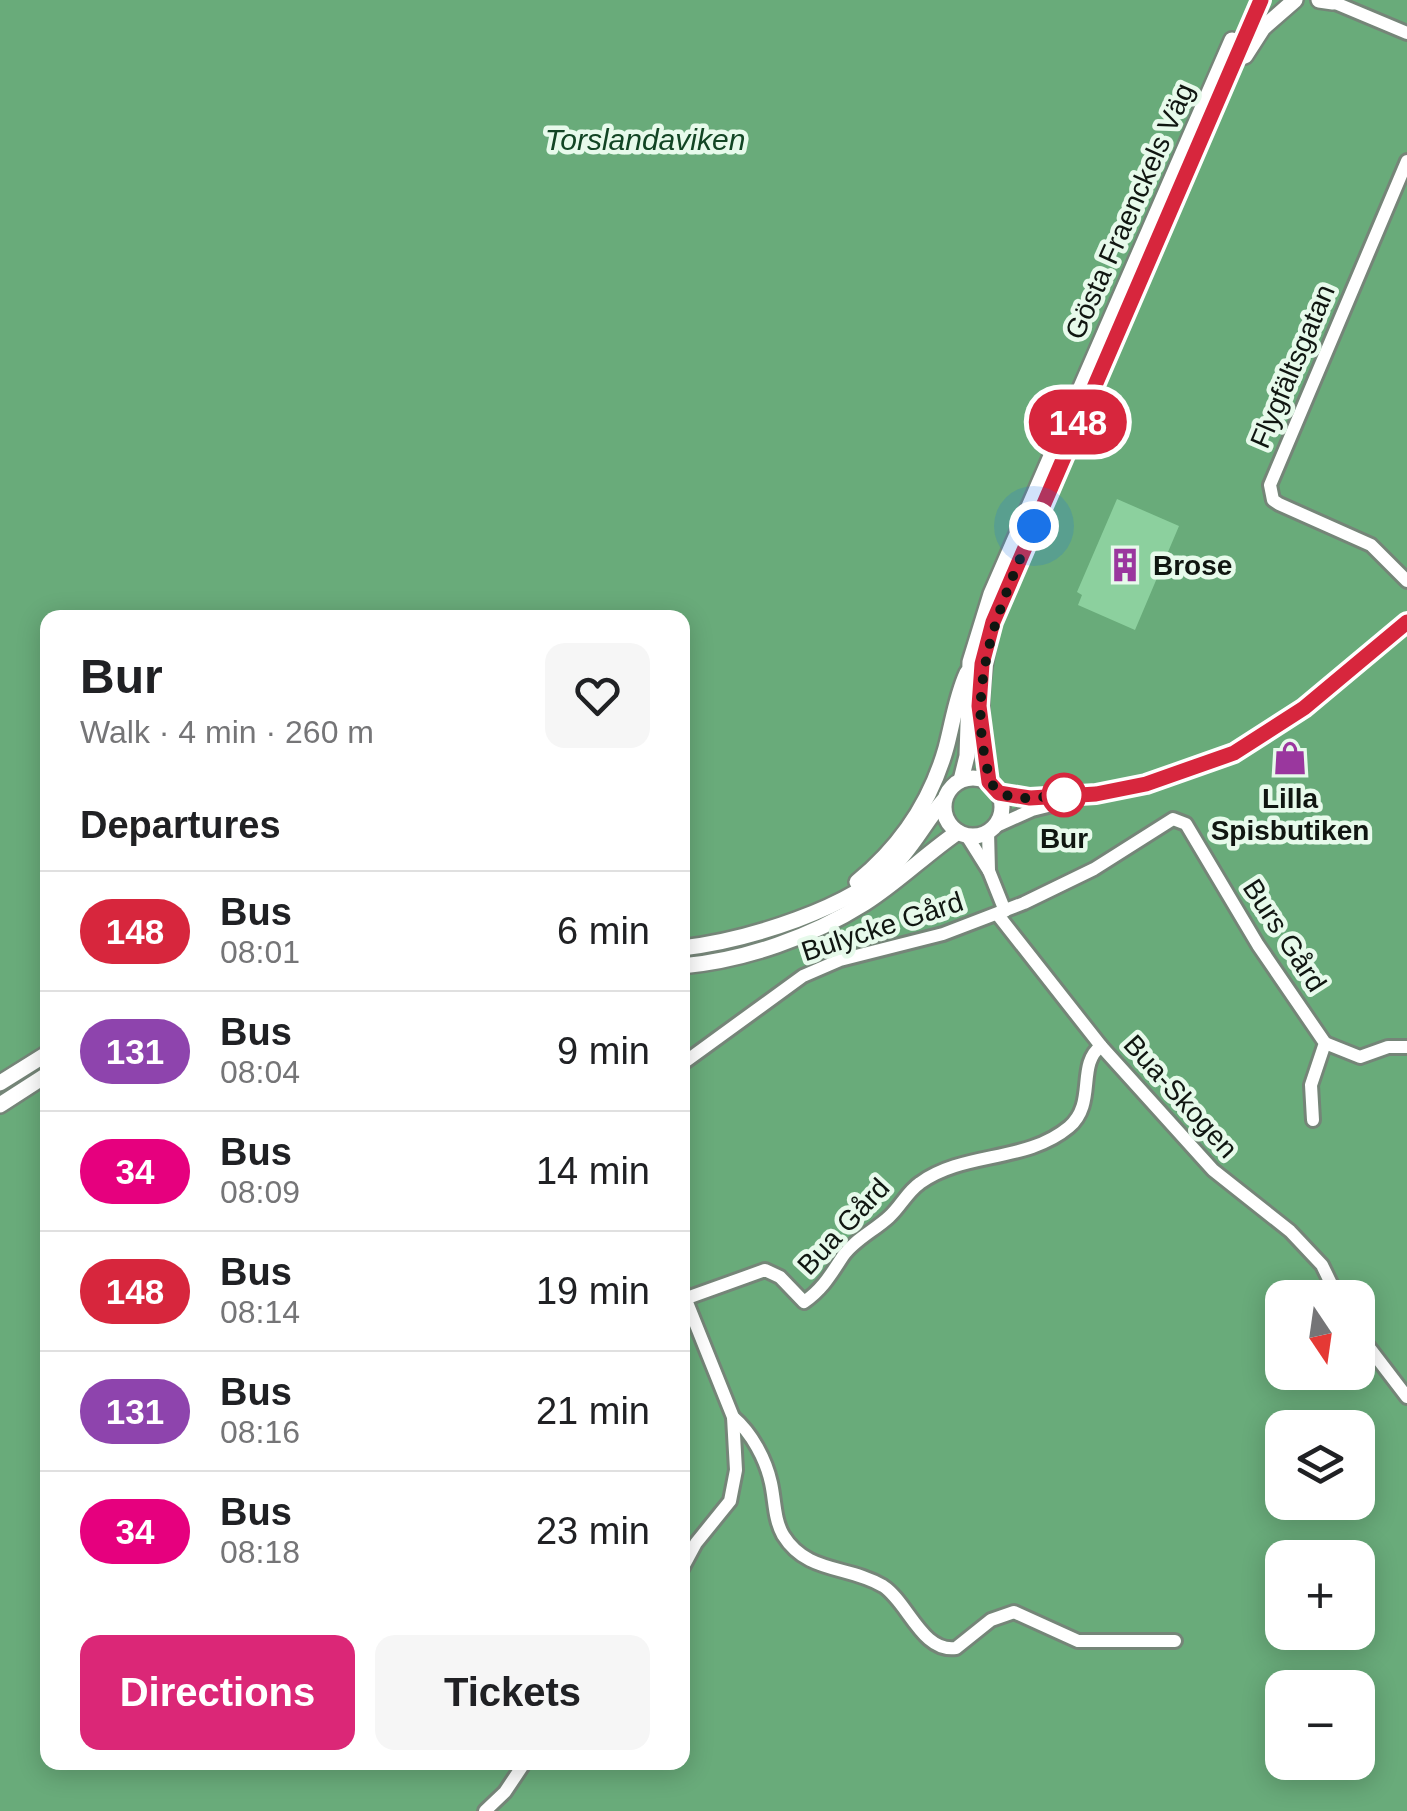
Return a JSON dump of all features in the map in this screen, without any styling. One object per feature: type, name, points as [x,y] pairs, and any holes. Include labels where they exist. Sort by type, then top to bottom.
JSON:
[{"type":"main road","name":"Gösta Fraenckels Väg","points":[[816,909],[887,855],[917,815],[937,775],[958,692],[970,667],[990,594],[1250,0]]},
{"type":"main road","name":"Gösta Fraenckels Väg","points":[[994,788],[979,706],[982,664],[993,622],[1261,0]]},
{"type":"main road","points":[[1214,112],[1262,28],[1295,0]]},
{"type":"main road","name":"Gösta Fraenckels Väg","points":[[960,780],[967,756],[970,667]]},
{"type":"main road","points":[[690,946],[755,934],[856,893],[886,872],[960,780],[975,778],[994,788],[1002,808],[991,830],[962,834],[873,897],[816,929],[748,954],[690,965]]},
{"type":"main road","points":[[944,800],[946,818],[962,834]]},
{"type":"main road","points":[[0,1083],[40,1058]]},
{"type":"main road","points":[[0,1105],[40,1079]]},
{"type":"street","points":[[1327,1],[1407,34]]},
{"type":"street","name":"Flygfältsgatan","points":[[1407,161],[1270,485],[1273,500],[1372,545],[1407,581]]},
{"type":"street","points":[[990,871],[991,830],[1032,810],[1168,778],[1251,744],[1304,708],[1407,622]]},
{"type":"street","points":[[994,788],[1030,798],[1096,794]]},
{"type":"street","name":"Burs Gård","points":[[1001,913],[1094,869],[1173,819],[1179,820],[1186,824],[1258,945],[1325,1043]]},
{"type":"street","points":[[962,834],[990,871]]},
{"type":"street","name":"Bua-Skogen","points":[[990,871],[1001,913],[1101,1046],[1212,1170],[1290,1231],[1322,1265],[1329,1280]]},
{"type":"street","name":"Bulycke Gård","points":[[690,1058],[790,983],[820,967],[1001,913]]},
{"type":"street","points":[[1314,1120],[1310,1085],[1325,1043],[1360,1058],[1388,1047],[1407,1047]]},
{"type":"street","name":"Bua Gård","points":[[690,1292],[764,1270],[780,1276],[804,1302],[836,1272],[852,1245],[886,1220],[919,1183],[954,1165],[1014,1153],[1064,1132],[1082,1110],[1089,1063],[1101,1046]]},
{"type":"street","points":[[690,1307],[733,1417],[735,1492],[690,1555]]},
{"type":"street","points":[[1375,1355],[1407,1397]]},
{"type":"street","points":[[733,1417],[751,1437],[766,1467],[777,1524],[792,1547],[827,1570],[863,1577],[888,1589],[921,1631],[938,1645],[956,1648],[991,1620],[1014,1612],[1078,1641],[1176,1641]]},
{"type":"street","points":[[484,1811],[505,1792],[520,1770]]},
{"type":"water","name":"Torslandaviken","points":[[0,0],[1407,0],[1407,1811],[0,1811]]},
{"type":"building","name":"Brose","points":[[1117,499],[1179,526],[1135,630],[1078,605],[1082,595],[1077,592]]},
{"type":"bus line","name":"148","points":[[1261,0],[993,622],[982,664],[979,706],[980,740],[989,782],[999,793],[1030,798],[1096,794],[1190,771],[1272,732],[1407,622]]},
{"type":"place","name":"Brose","points":[[1125,565]]},
{"type":"place","name":"Lilla Spisbutiken","points":[[1290,758]]},
{"type":"place","name":"Bur","points":[[1064,795]]},
{"type":"route","points":[[1034,526],[993,622],[982,664],[980,740],[989,782],[999,793],[1020,798],[1064,795]]}]
